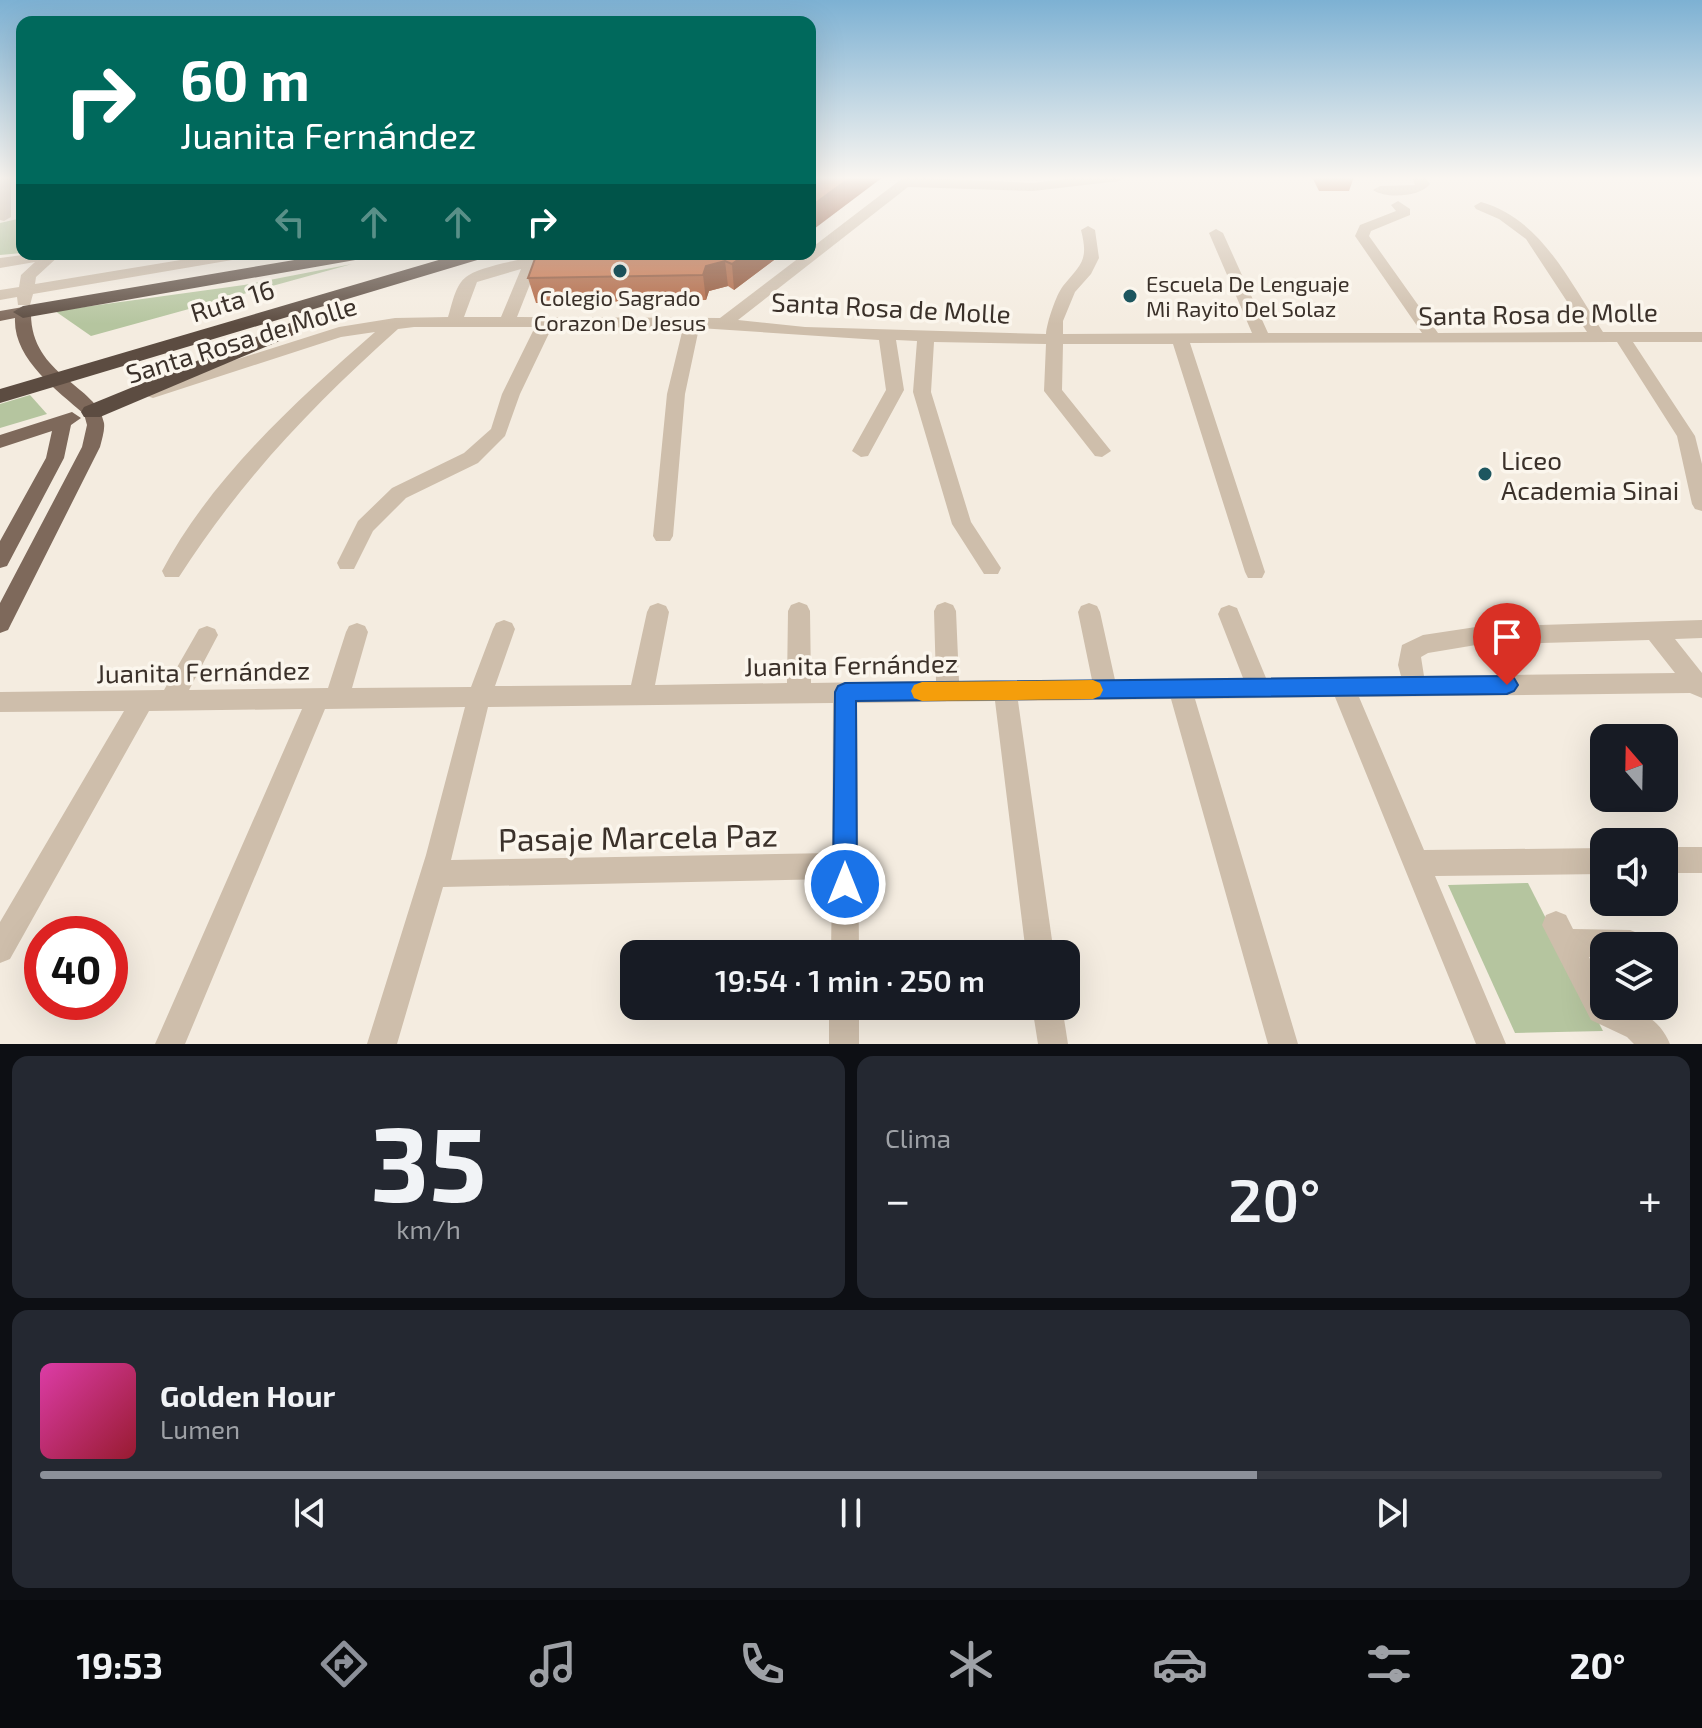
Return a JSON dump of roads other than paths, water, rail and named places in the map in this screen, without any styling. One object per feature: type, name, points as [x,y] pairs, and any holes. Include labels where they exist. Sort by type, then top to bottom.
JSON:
[{"type":"highway","points":[[23,312],[326,260]]},
{"type":"highway","name":"Ruta 16","points":[[0,382],[417,260]]},
{"type":"highway","name":"Ruta 16","points":[[0,396],[458,260]]},
{"type":"highway","points":[[92,412],[368,297],[470,260]]},
{"type":"main road","points":[[0,316],[23,312],[24,337],[35,355],[92,412],[96,425],[91,447],[0,624]]},
{"type":"main road","points":[[0,442],[92,412]]},
{"type":"main road","points":[[0,560],[55,458],[63,421]]},
{"type":"street","points":[[816,252],[850,226]]},
{"type":"street","points":[[1371,226],[1365,228],[1362,236],[1435,340]]},
{"type":"street","points":[[1517,226],[1531,236],[1599,338]]},
{"type":"street","points":[[1088,230],[1093,249],[1089,270],[1067,291],[1066,300],[1055,321],[1053,391],[1102,451]]},
{"type":"street","points":[[1216,233],[1263,340]]},
{"type":"street","points":[[28,260],[0,265],[5,276],[1,295],[199,260]]},
{"type":"street","points":[[23,312],[31,271],[48,260]]},
{"type":"street","points":[[455,322],[465,289],[472,279],[536,260]]},
{"type":"street","points":[[724,323],[806,260]]},
{"type":"street","points":[[507,322],[532,261]]},
{"type":"street","points":[[347,563],[365,526],[399,493],[471,458],[499,432],[511,394],[546,322]]},
{"type":"street","points":[[172,571],[219,502],[284,428],[316,393],[395,323]]},
{"type":"street","name":"Santa Rosa de Molle","points":[[92,412],[322,337],[395,323],[724,323],[926,337],[1263,340],[1702,337]]},
{"type":"street","points":[[663,536],[676,394],[692,323]]},
{"type":"street","points":[[861,451],[895,390],[887,336]]},
{"type":"street","points":[[926,337],[922,392],[962,524],[991,568]]},
{"type":"street","points":[[1622,338],[1686,436],[1702,504]]},
{"type":"street","points":[[1180,339],[1255,572]]},
{"type":"street","points":[[799,611],[799,693]]},
{"type":"street","points":[[945,611],[948,691]]},
{"type":"street","points":[[641,694],[658,612]]},
{"type":"street","points":[[1089,612],[1106,689]]},
{"type":"street","points":[[1229,614],[1259,688]]},
{"type":"street","points":[[382,1044],[433,874],[479,697],[504,629]]},
{"type":"street","points":[[1654,629],[1700,686]]},
{"type":"street","points":[[1416,686],[1409,665],[1410,652],[1423,644],[1476,636],[1702,629]]},
{"type":"street","points":[[170,1044],[357,632]]},
{"type":"street","points":[[171,700],[207,635]]},
{"type":"street","name":"Juanita Fernández","points":[[0,702],[1180,688],[1700,686]]},
{"type":"street","points":[[1343,687],[1491,1044]]},
{"type":"street","points":[[1180,688],[1283,1044]]},
{"type":"street","points":[[1005,691],[1038,940]]},
{"type":"street","points":[[845,692],[845,940]]},
{"type":"street","points":[[0,949],[143,700]]},
{"type":"street","points":[[1678,860],[1702,860]]},
{"type":"street","points":[[1416,863],[1590,861]]},
{"type":"street","name":"Pasaje Marcela Paz","points":[[433,874],[845,866]]},
{"type":"street","points":[[1590,938],[1560,934],[1590,990]]},
{"type":"street","points":[[844,1020],[844,1044]]},
{"type":"street","points":[[1049,1020],[1053,1044]]},
{"type":"street","points":[[1624,1020],[1638,1026],[1655,1044]]},
{"type":"place","name":"Colegio Sagrado Corazon De Jesus","points":[[620,271]]},
{"type":"place","name":"Escuela De Lenguaje Mi Rayito Del Solaz","points":[[1130,296]]},
{"type":"place","name":"Liceo Academia Sinai","points":[[1485,474]]}]
